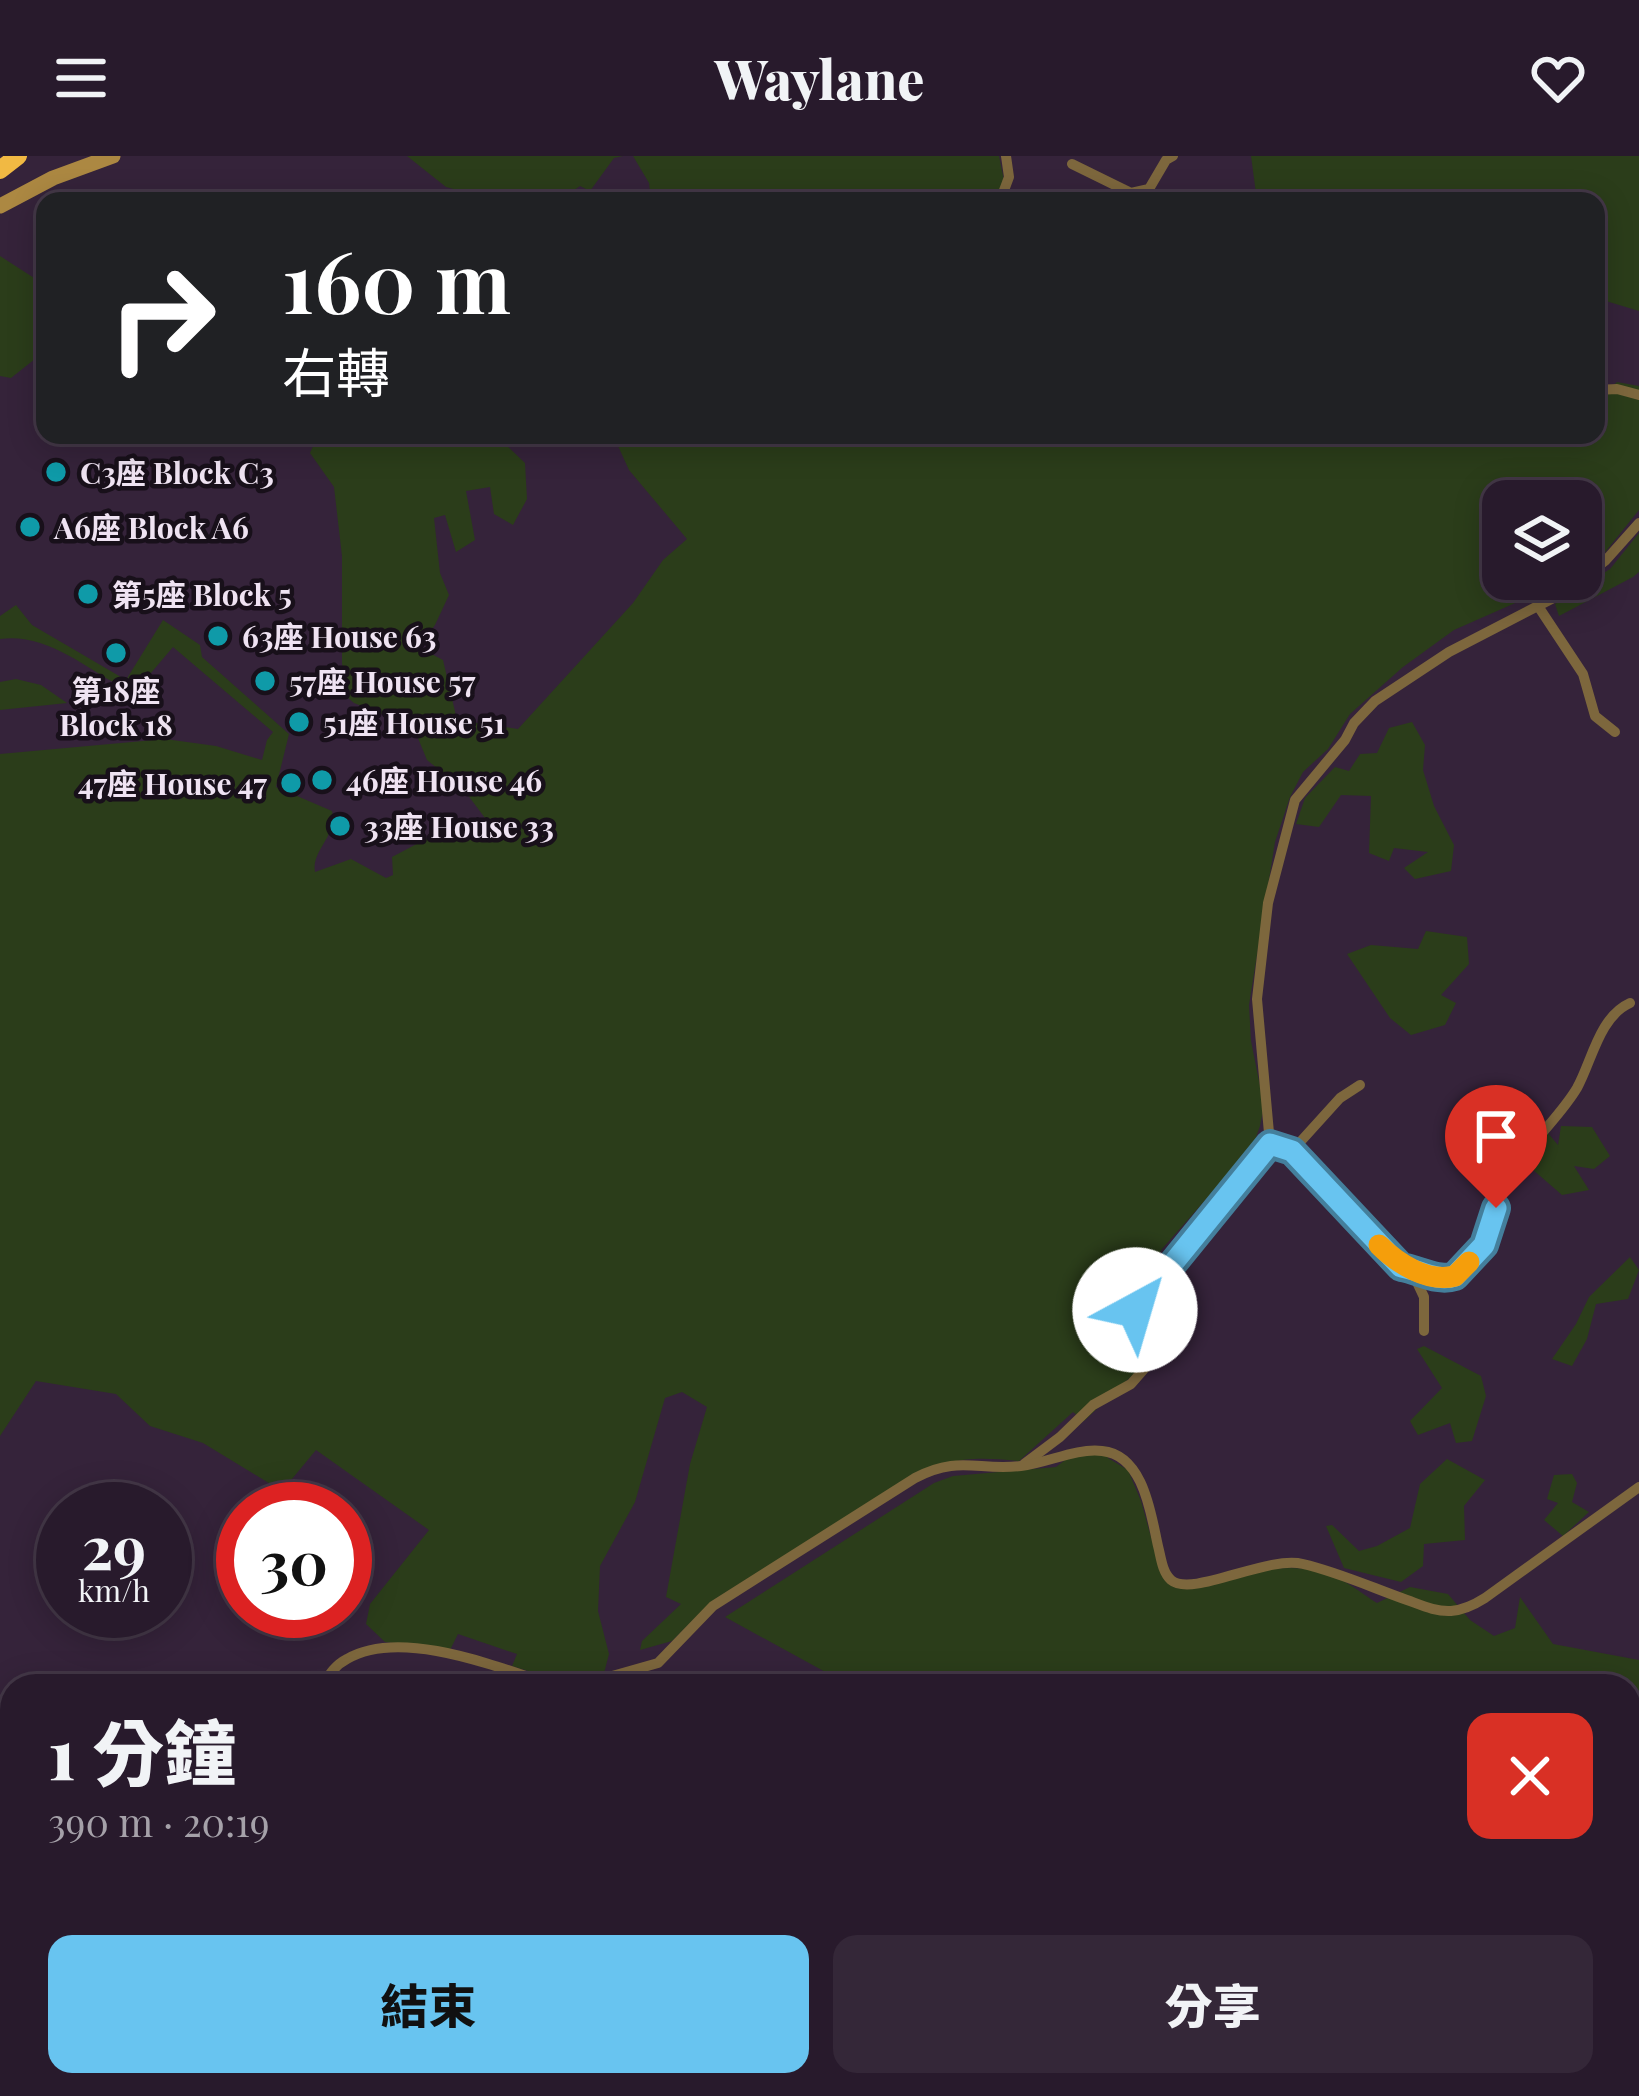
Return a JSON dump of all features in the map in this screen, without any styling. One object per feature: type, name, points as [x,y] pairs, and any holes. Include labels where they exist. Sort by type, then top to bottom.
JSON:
[{"type":"highway","points":[[0,170],[18,156]]},
{"type":"street","points":[[0,206],[52,178],[113,156]]},
{"type":"street","points":[[1003,192],[1009,177],[1006,156]]},
{"type":"street","points":[[1136,192],[1149,189],[1173,156]]},
{"type":"street","points":[[1072,164],[1129,192]]},
{"type":"street","points":[[1605,390],[1639,395]]},
{"type":"street","points":[[1022,1466],[1089,1408],[1131,1384],[1152,1360],[1132,1321],[1135,1310],[1270,1144],[1257,999],[1268,903],[1294,800],[1375,701],[1449,652],[1567,591],[1606,560],[1639,523]]},
{"type":"street","points":[[1538,606],[1583,674],[1595,716],[1615,732]]},
{"type":"street","points":[[1401,1267],[1447,1279],[1484,1245],[1496,1208],[1521,1160],[1574,1094],[1611,1019],[1630,1003]]},
{"type":"street","points":[[1292,1151],[1340,1098],[1360,1085]]},
{"type":"street","points":[[1270,1144],[1292,1151],[1416,1280],[1424,1298],[1424,1331]]},
{"type":"street","points":[[619,1674],[658,1663],[713,1606],[928,1471],[954,1464],[1022,1466],[1104,1451],[1129,1466],[1145,1495],[1165,1573],[1173,1582],[1197,1584],[1276,1563],[1296,1563],[1450,1611],[1485,1598],[1639,1487]]},
{"type":"street","points":[[330,1674],[344,1660],[383,1647],[468,1656],[520,1674]]},
{"type":"green space","points":[[407,156],[623,156],[614,158],[590,191],[580,186],[571,192],[465,192],[446,187]]},
{"type":"green space","points":[[633,156],[999,156],[1004,180],[1000,192],[650,192]]},
{"type":"green space","points":[[1251,156],[1639,156],[1639,311],[1605,301],[1605,192],[1256,192]]},
{"type":"green space","points":[[0,256],[36,279],[36,358],[11,378],[0,376]]},
{"type":"green space","points":[[1617,382],[1639,386],[1639,510],[1602,556],[1602,480],[1482,480],[1482,600],[1522,600],[1454,630],[1403,667],[1350,714],[1328,749],[1303,772],[1290,797],[1275,842],[1249,1005],[1264,1106],[1260,1126],[1253,1146],[1162,1249],[1128,1307],[1127,1323],[1147,1350],[1142,1366],[1084,1421],[1073,1412],[1019,1461],[965,1460],[914,1475],[712,1601],[672,1641],[640,1650],[642,1641],[681,1604],[666,1597],[690,1464],[707,1407],[682,1392],[665,1398],[635,1502],[600,1566],[598,1611],[609,1654],[604,1674],[538,1674],[512,1666],[517,1654],[458,1634],[450,1650],[385,1642],[372,1630],[372,1601],[429,1530],[372,1490],[372,1482],[361,1482],[316,1450],[289,1482],[267,1482],[203,1443],[150,1426],[116,1394],[36,1381],[0,1436],[0,754],[165,739],[216,746],[262,760],[273,732],[173,647],[145,680],[139,678],[129,695],[136,699],[112,701],[120,686],[77,660],[32,641],[0,639],[0,616],[16,605],[32,625],[126,680],[163,620],[200,645],[202,657],[289,734],[276,787],[332,811],[331,828],[315,872],[351,859],[386,878],[393,875],[392,857],[485,818],[464,790],[427,760],[413,726],[348,698],[342,663],[342,556],[334,487],[310,453],[314,444],[505,444],[525,463],[527,499],[513,525],[494,514],[490,487],[466,491],[475,540],[456,552],[445,515],[434,518],[440,573],[449,595],[418,647],[443,660],[457,720],[518,729],[633,603],[663,560],[687,539],[629,470],[617,444],[1605,444],[1605,392]]},
{"type":"green space","points":[[1639,533],[1639,572],[1602,593],[1602,574]]},
{"type":"green space","points":[[1561,600],[1589,600],[1559,616],[1555,604]]},
{"type":"green space","points":[[16,679],[41,685],[67,703],[0,710],[0,682]]},
{"type":"green space","points":[[1412,722],[1425,745],[1423,770],[1434,806],[1454,845],[1451,871],[1415,879],[1404,868],[1428,852],[1394,848],[1389,861],[1369,853],[1371,796],[1341,795],[1319,827],[1296,824],[1305,798],[1335,767],[1349,771],[1360,754],[1377,753],[1389,728]]},
{"type":"green space","points":[[1426,931],[1467,937],[1469,964],[1441,995],[1456,1003],[1445,1025],[1411,1035],[1390,1018],[1347,954],[1371,945],[1418,949]]},
{"type":"green space","points":[[1537,1120],[1558,1145],[1561,1126],[1592,1127],[1610,1156],[1594,1169],[1574,1166],[1589,1190],[1562,1195],[1516,1155]]},
{"type":"green space","points":[[1630,1257],[1639,1270],[1628,1299],[1596,1304],[1587,1339],[1572,1366],[1552,1359],[1589,1297]]},
{"type":"green space","points":[[1424,1346],[1481,1376],[1486,1396],[1472,1441],[1456,1443],[1450,1423],[1418,1435],[1410,1421],[1442,1388],[1417,1349]]},
{"type":"green space","points":[[1105,1446],[1108,1458],[1128,1470],[1161,1573],[1189,1588],[1263,1570],[1301,1568],[1337,1578],[1377,1603],[1410,1587],[1448,1594],[1470,1620],[1494,1636],[1515,1628],[1520,1597],[1553,1644],[1639,1660],[1639,1674],[829,1674],[725,1617],[934,1483],[953,1476],[1056,1467],[1078,1450]]},
{"type":"green space","points":[[1447,1459],[1485,1480],[1464,1506],[1465,1540],[1424,1544],[1423,1566],[1401,1582],[1344,1568],[1326,1526],[1332,1525],[1359,1551],[1410,1528],[1420,1484]]},
{"type":"green space","points":[[1572,1474],[1577,1483],[1572,1502],[1589,1512],[1563,1536],[1544,1520],[1558,1503],[1547,1499],[1554,1475]]},
{"type":"slow traffic","points":[[1379,1245],[1401,1267],[1436,1278],[1455,1276],[1469,1262]]},
{"type":"place","name":"C3座 Block C3","points":[[56,472]]},
{"type":"place","name":"A6座 Block A6","points":[[30,527]]},
{"type":"place","name":"第5座 Block 5","points":[[88,594]]},
{"type":"place","name":"63座 House 63","points":[[218,636]]},
{"type":"place","name":"第18座 Block 18","points":[[116,653]]},
{"type":"place","name":"57座 House 57","points":[[265,681]]},
{"type":"place","name":"51座 House 51","points":[[299,722]]},
{"type":"place","name":"46座 House 46","points":[[322,780]]},
{"type":"place","name":"47座 House 47","points":[[291,783]]},
{"type":"place","name":"33座 House 33","points":[[340,826]]},
{"type":"route","points":[[1135,1310],[1270,1144],[1292,1151],[1401,1267],[1436,1278],[1455,1276],[1484,1245],[1496,1208]]}]
